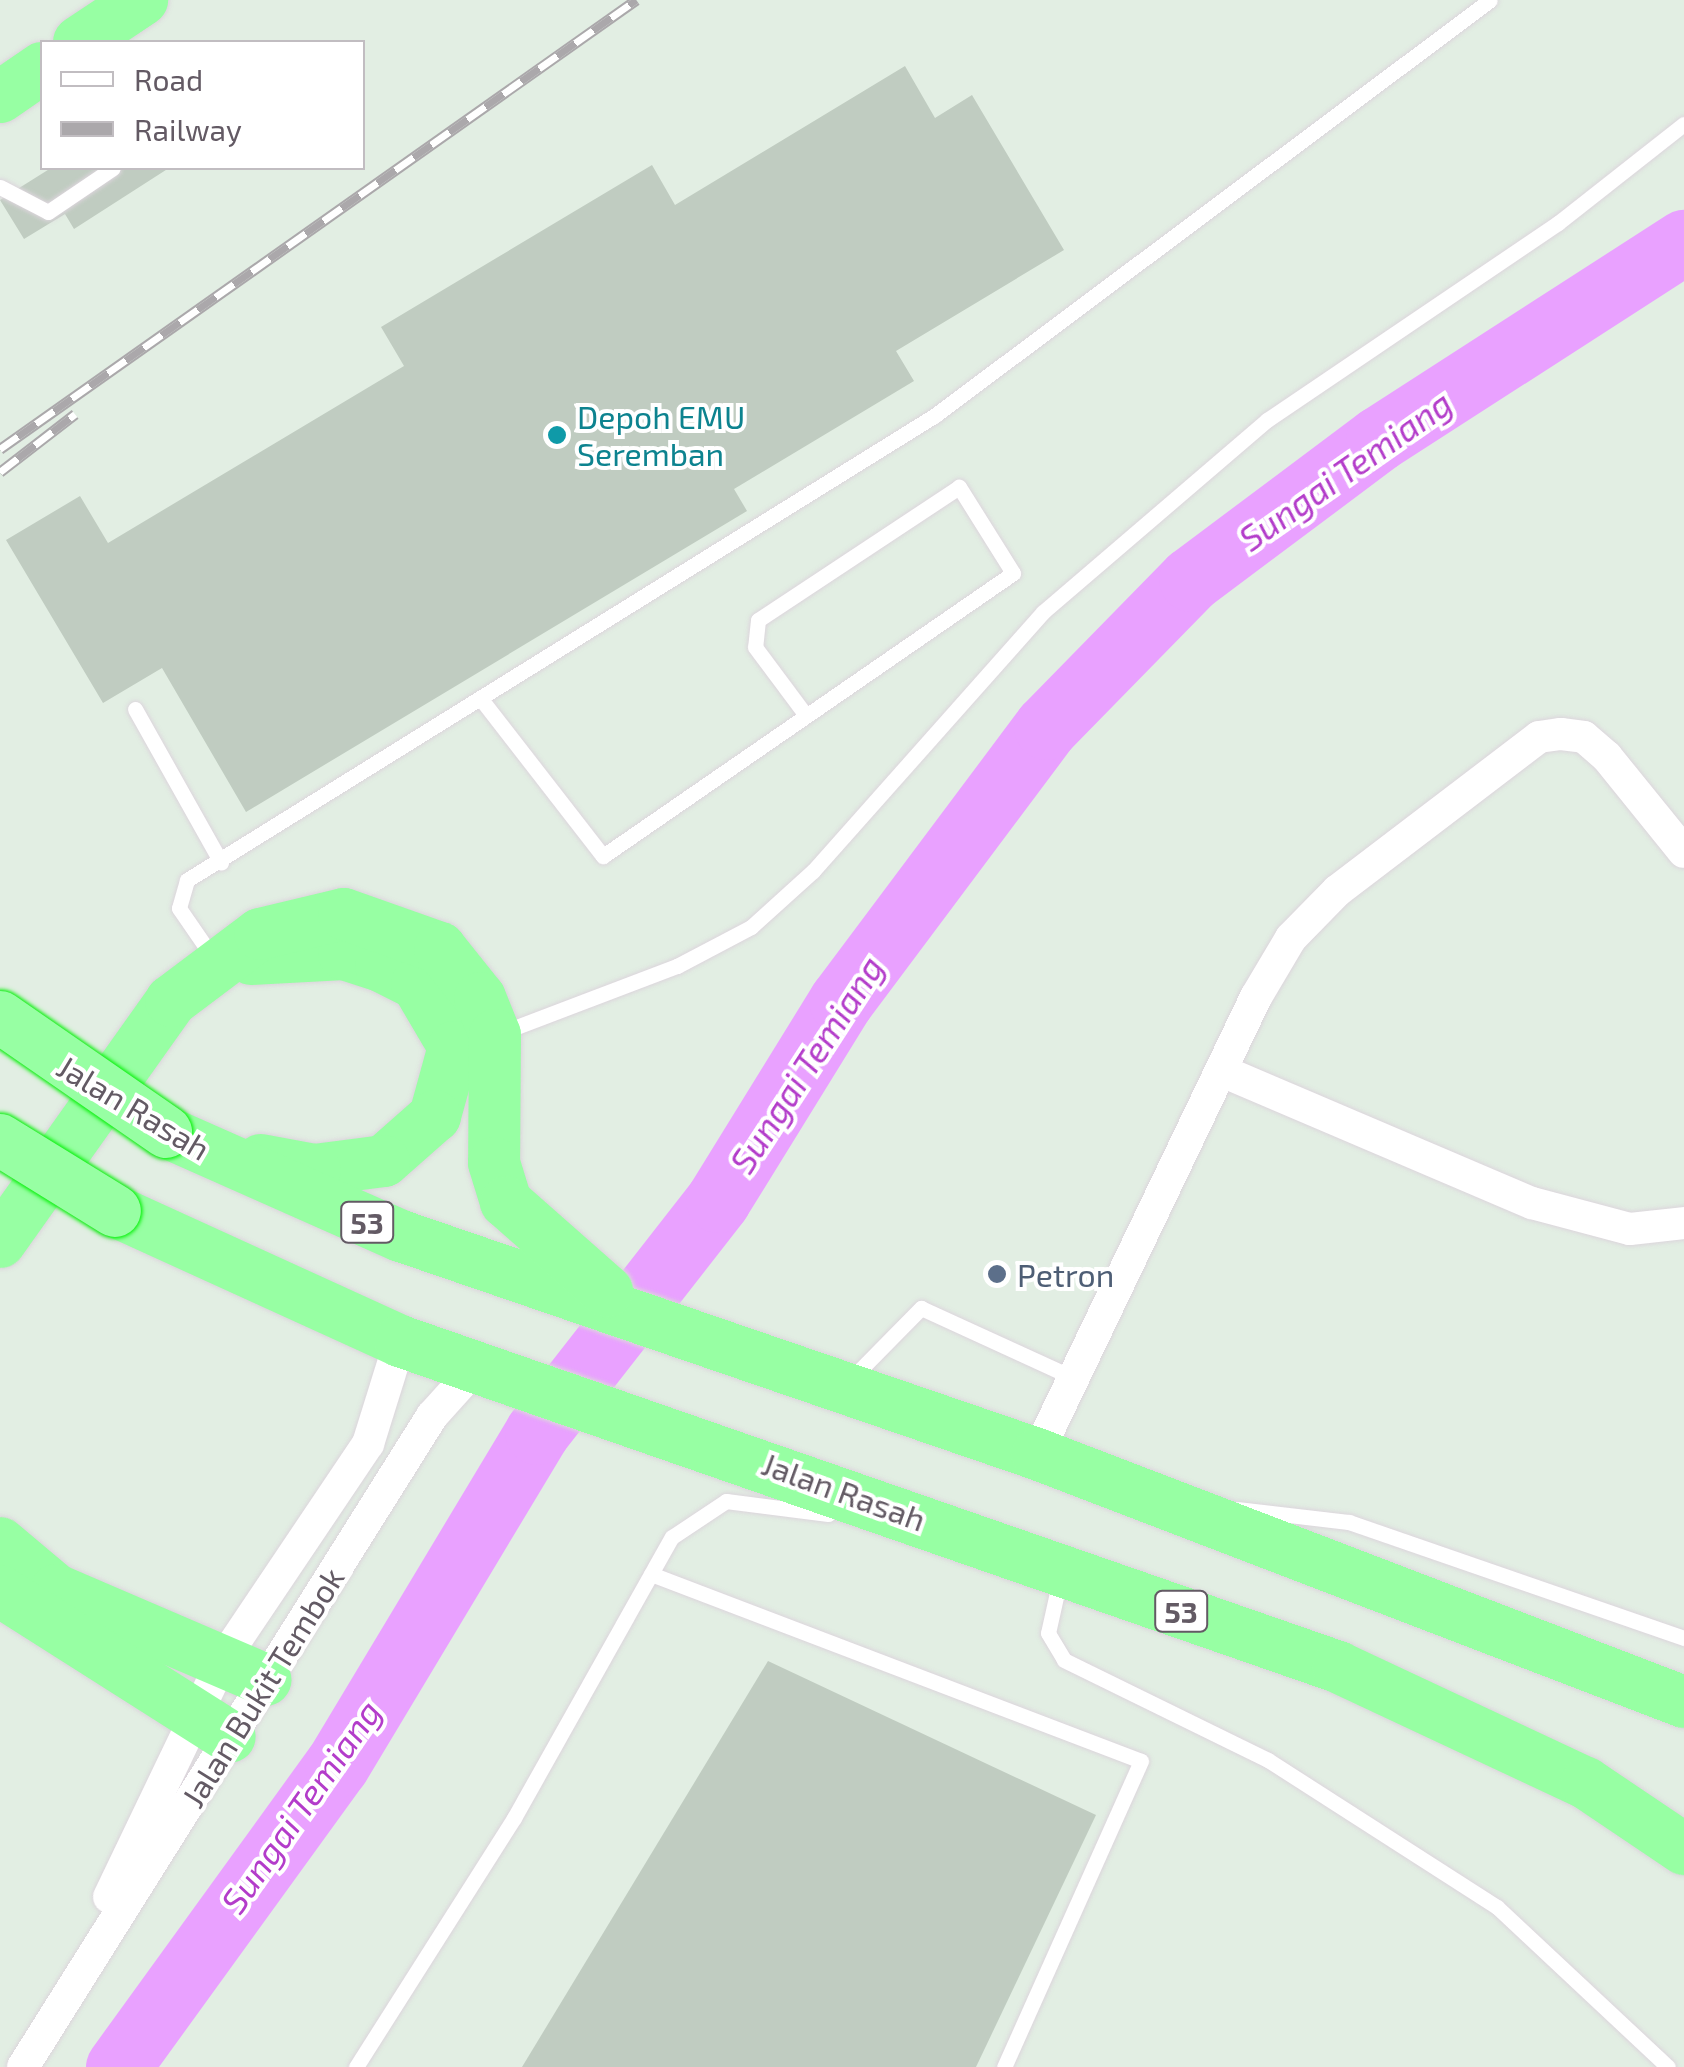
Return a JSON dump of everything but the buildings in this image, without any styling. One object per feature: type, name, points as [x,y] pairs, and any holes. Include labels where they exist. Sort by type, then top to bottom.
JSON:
[{"type":"highway","points":[[83,40],[132,17]]},
{"type":"highway","points":[[0,97],[40,69]]},
{"type":"highway","points":[[0,1242],[132,1049],[216,962],[300,920],[344,914],[388,922],[440,948],[480,998],[496,1036],[494,1163],[506,1202],[581,1286]]},
{"type":"highway","points":[[183,1141],[314,1170],[384,1161],[435,1116],[454,1047],[417,984],[381,966],[344,954],[216,962]]},
{"type":"highway","name":"Jalan Rasah","points":[[0,1017],[183,1141],[330,1208],[581,1286],[657,1326],[1037,1454],[1684,1702]]},
{"type":"highway","name":"Jalan Rasah","points":[[0,1140],[115,1212],[400,1341],[654,1423],[1457,1716],[1586,1783],[1684,1849]]},
{"type":"highway","points":[[0,1543],[56,1590],[244,1671]]},
{"type":"highway","points":[[0,1591],[211,1726]]},
{"type":"street","points":[[1037,1454],[1222,1071],[1291,938],[1337,890],[1540,737],[1584,737],[1684,852]]},
{"type":"street","points":[[1222,1071],[1532,1203],[1630,1229],[1684,1223]]},
{"type":"street","name":"Jalan Bukit Tembok","points":[[23,2067],[56,2015],[368,1444],[400,1341]]},
{"type":"street","name":"Jalan Bukit Tembok","points":[[56,2015],[244,1671],[432,1416],[499,1372]]},
{"type":"lane","points":[[216,962],[179,908],[187,880],[934,416],[1490,0]]},
{"type":"lane","points":[[496,1036],[678,966],[750,927],[813,871],[1043,612],[1266,420],[1558,222],[1684,124]]},
{"type":"lane","points":[[0,187],[48,212],[110,170]]},
{"type":"lane","points":[[481,699],[602,856],[1014,573],[958,488],[758,620],[756,647],[805,714]]},
{"type":"lane","points":[[136,709],[221,862]]},
{"type":"lane","points":[[841,1389],[921,1308],[1072,1377]]},
{"type":"lane","points":[[356,2067],[514,1818],[672,1537],[726,1500],[954,1530]]},
{"type":"lane","points":[[1178,1506],[1349,1522],[1660,1626],[1684,1638]]},
{"type":"lane","points":[[1062,1570],[1048,1633],[1064,1660],[1268,1760],[1498,1908],[1668,2067]]},
{"type":"lane","points":[[651,1574],[1140,1761],[1004,2067]]},
{"type":"lane","points":[[1660,1626],[1684,1626]]},
{"type":"waterway","name":"Sungai Temiang","points":[[118,2067],[337,1765],[537,1432],[718,1200],[841,1001],[1046,727],[1191,579],[1378,439],[1684,242]]},
{"type":"railway","points":[[0,449],[636,0]]},
{"type":"railway","points":[[0,472],[75,414]]},
{"type":"place","name":"Depoh EMU Seremban","points":[[557,435]]},
{"type":"place","name":"Petron","points":[[997,1274]]}]
